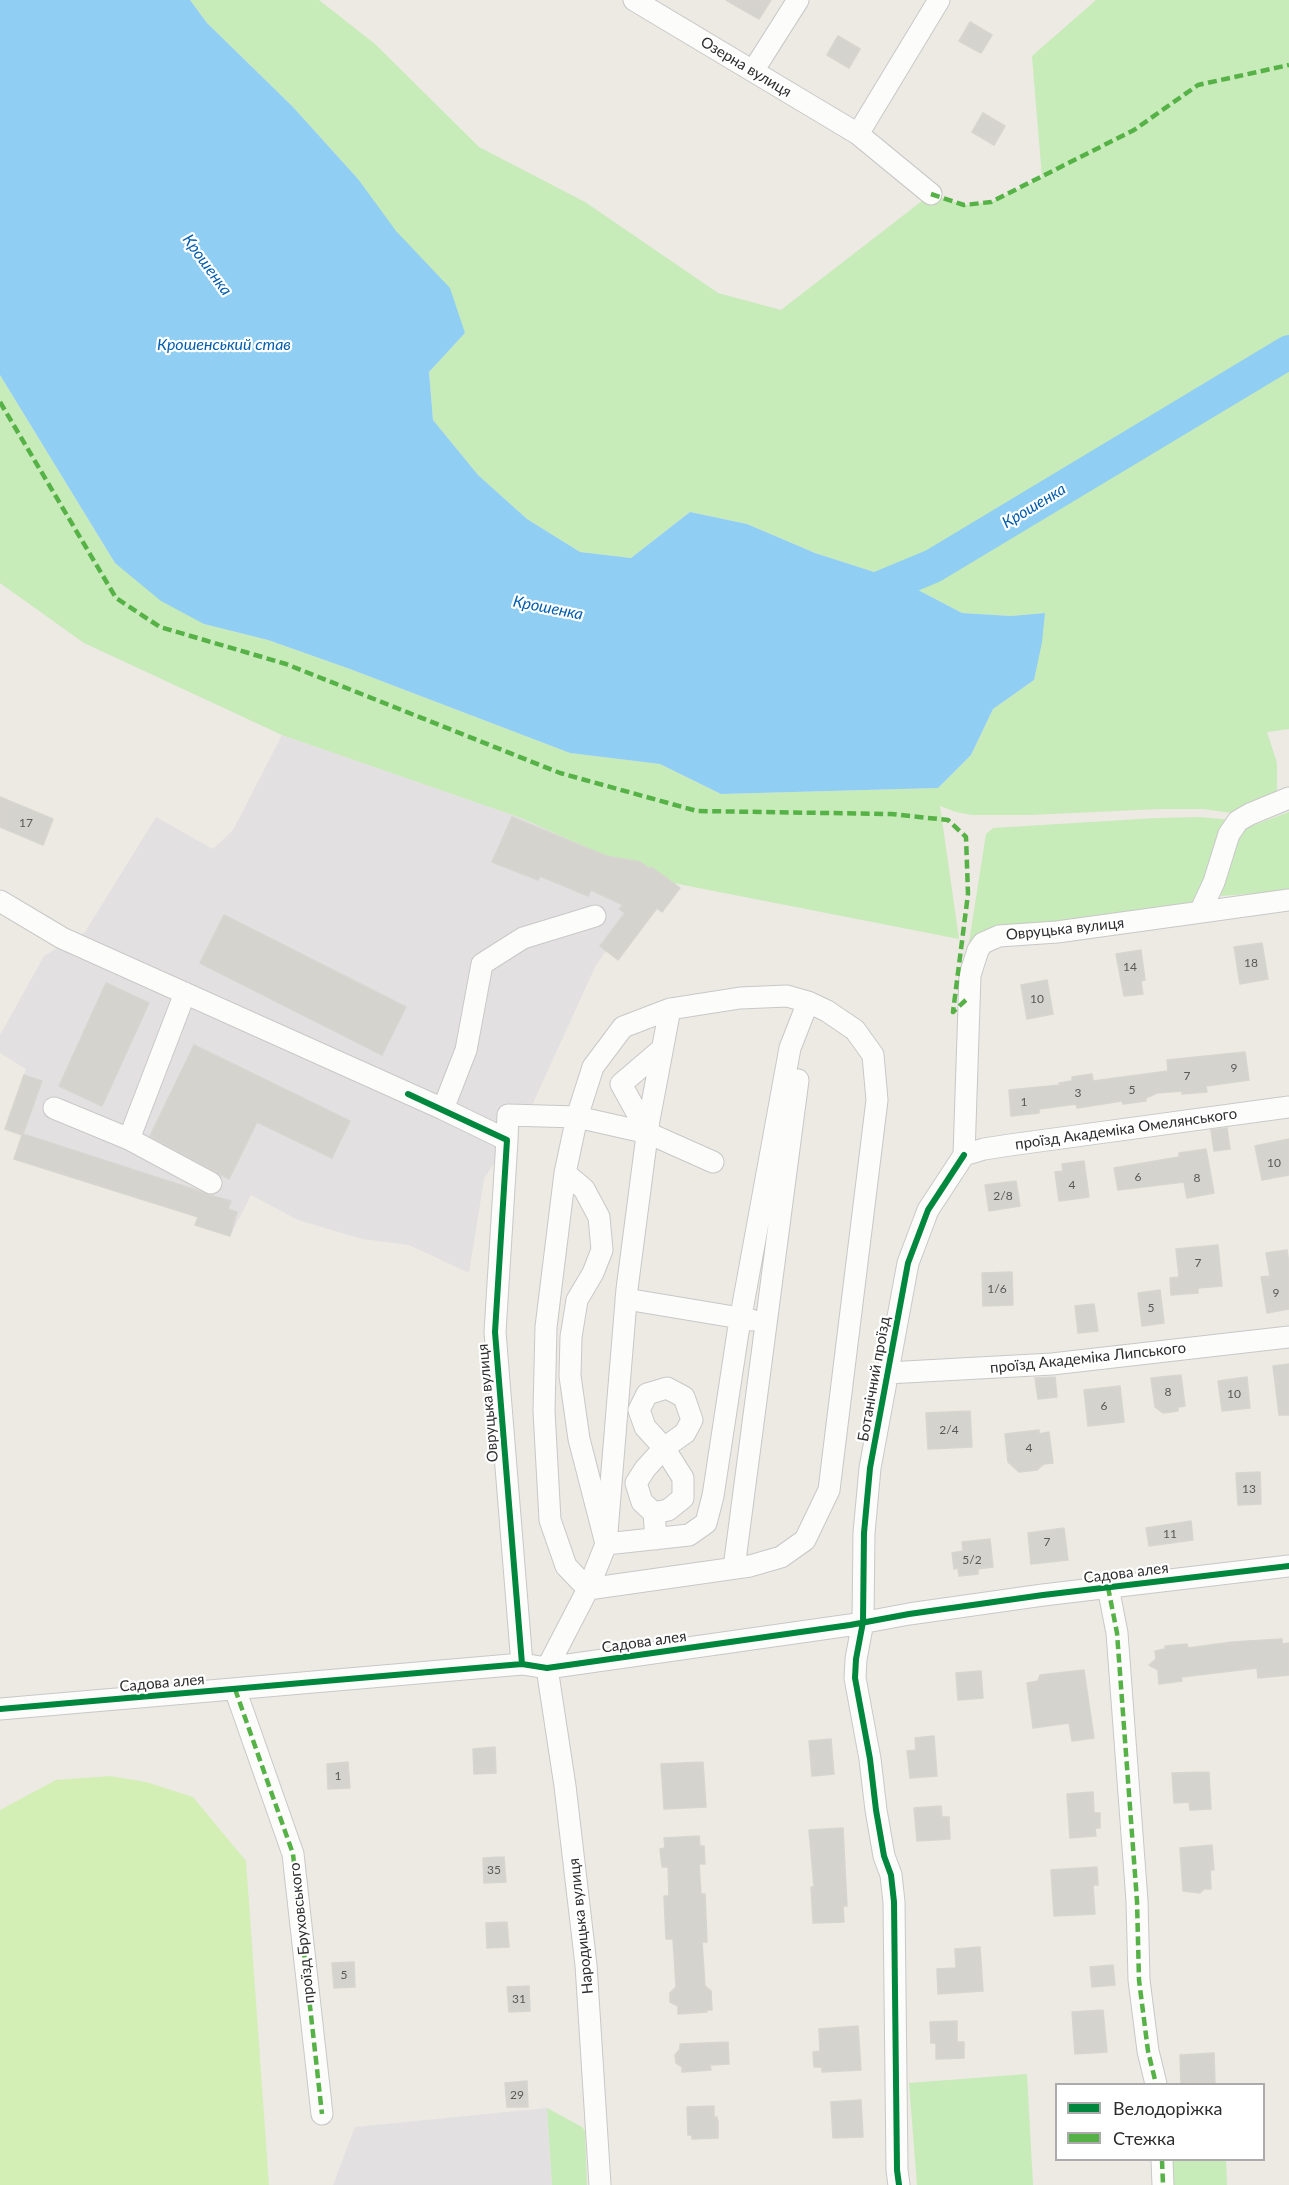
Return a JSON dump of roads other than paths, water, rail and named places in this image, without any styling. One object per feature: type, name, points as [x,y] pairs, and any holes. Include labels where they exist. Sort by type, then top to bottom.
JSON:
[{"type":"street","name":"Озерна вулиця","points":[[634,0],[858,134],[931,194]]},
{"type":"street","points":[[753,71],[798,0]]},
{"type":"street","points":[[858,134],[939,0]]},
{"type":"street","points":[[1200,912],[1214,882],[1229,834],[1239,821],[1289,798]]},
{"type":"street","name":"Овруцька вулиця","points":[[964,1155],[970,975],[978,950],[983,943],[999,936],[1057,932],[1289,900]]},
{"type":"street","points":[[0,901],[62,938],[507,1140]]},
{"type":"street","points":[[443,1109],[466,1050],[482,964],[523,938],[595,916]]},
{"type":"street","points":[[129,1139],[185,993]]},
{"type":"street","points":[[787,996],[808,1002],[827,1011],[855,1030],[873,1055],[877,1100],[829,1490],[805,1540],[780,1557],[734,1568],[588,1589],[567,1566],[550,1520],[544,1411],[546,1327],[565,1173],[577,1117],[593,1067],[623,1027],[670,1009],[740,998],[787,996]]},
{"type":"street","points":[[606,1544],[689,1536],[706,1523],[713,1496],[740,1318],[790,1048],[808,1002]]},
{"type":"street","points":[[734,1568],[808,1002]]},
{"type":"street","points":[[547,1668],[588,1589],[606,1544],[626,1299],[648,1133],[670,1009]]},
{"type":"street","points":[[648,1133],[612,1083],[662,1049]]},
{"type":"street","name":"проїзд Академіка Омелянського","points":[[964,1155],[1010,1145],[1289,1107]]},
{"type":"street","points":[[54,1108],[129,1139],[211,1183]]},
{"type":"street","name":"Овруцька вулиця","points":[[522,1665],[495,1332],[508,1115],[577,1117]]},
{"type":"street","points":[[577,1117],[648,1133],[713,1162]]},
{"type":"street","name":"Ботанічний проїзд","points":[[899,2185],[894,1902],[891,1875],[884,1856],[855,1678],[863,1622],[864,1533],[870,1468],[908,1263],[928,1210],[964,1155]]},
{"type":"street","points":[[565,1173],[584,1189],[599,1217],[602,1250],[577,1300],[571,1337],[570,1376],[579,1439],[606,1544]]},
{"type":"street","points":[[626,1299],[766,1323]]},
{"type":"street","name":"проїзд Академіка Липського","points":[[887,1373],[1052,1364],[1289,1337]]},
{"type":"street","points":[[654,1513],[668,1510],[683,1498],[683,1478],[664,1448],[636,1483],[642,1502],[654,1513],[656,1539]]},
{"type":"street","name":"Садова алея","points":[[0,1709],[522,1665],[547,1668],[909,1614],[1108,1587],[1289,1566]]},
{"type":"street","points":[[1108,1587],[1116,1633],[1137,1901],[1139,1980],[1148,2051],[1156,2083]]},
{"type":"street","name":"Народицька вулиця","points":[[547,1668],[565,1786],[586,1965],[600,2185]]},
{"type":"street","name":"проїзд Бруховського","points":[[235,1689],[293,1854],[322,2114]]},
{"type":"street","points":[[1162,2161],[1163,2185]]},
{"type":"water","name":"Крошенський став","points":[[0,0],[190,0],[207,23],[293,107],[358,179],[396,231],[450,288],[465,333],[429,372],[433,420],[478,475],[527,519],[580,552],[631,558],[690,512],[747,524],[815,553],[899,580],[962,613],[1011,616],[1045,613],[1034,680],[993,709],[971,755],[938,788],[721,794],[660,764],[570,753],[268,640],[204,624],[161,601],[115,563],[0,375]]},
{"type":"waterway","name":"Крошенка","points":[[856,598],[933,566],[1289,352]]}]
